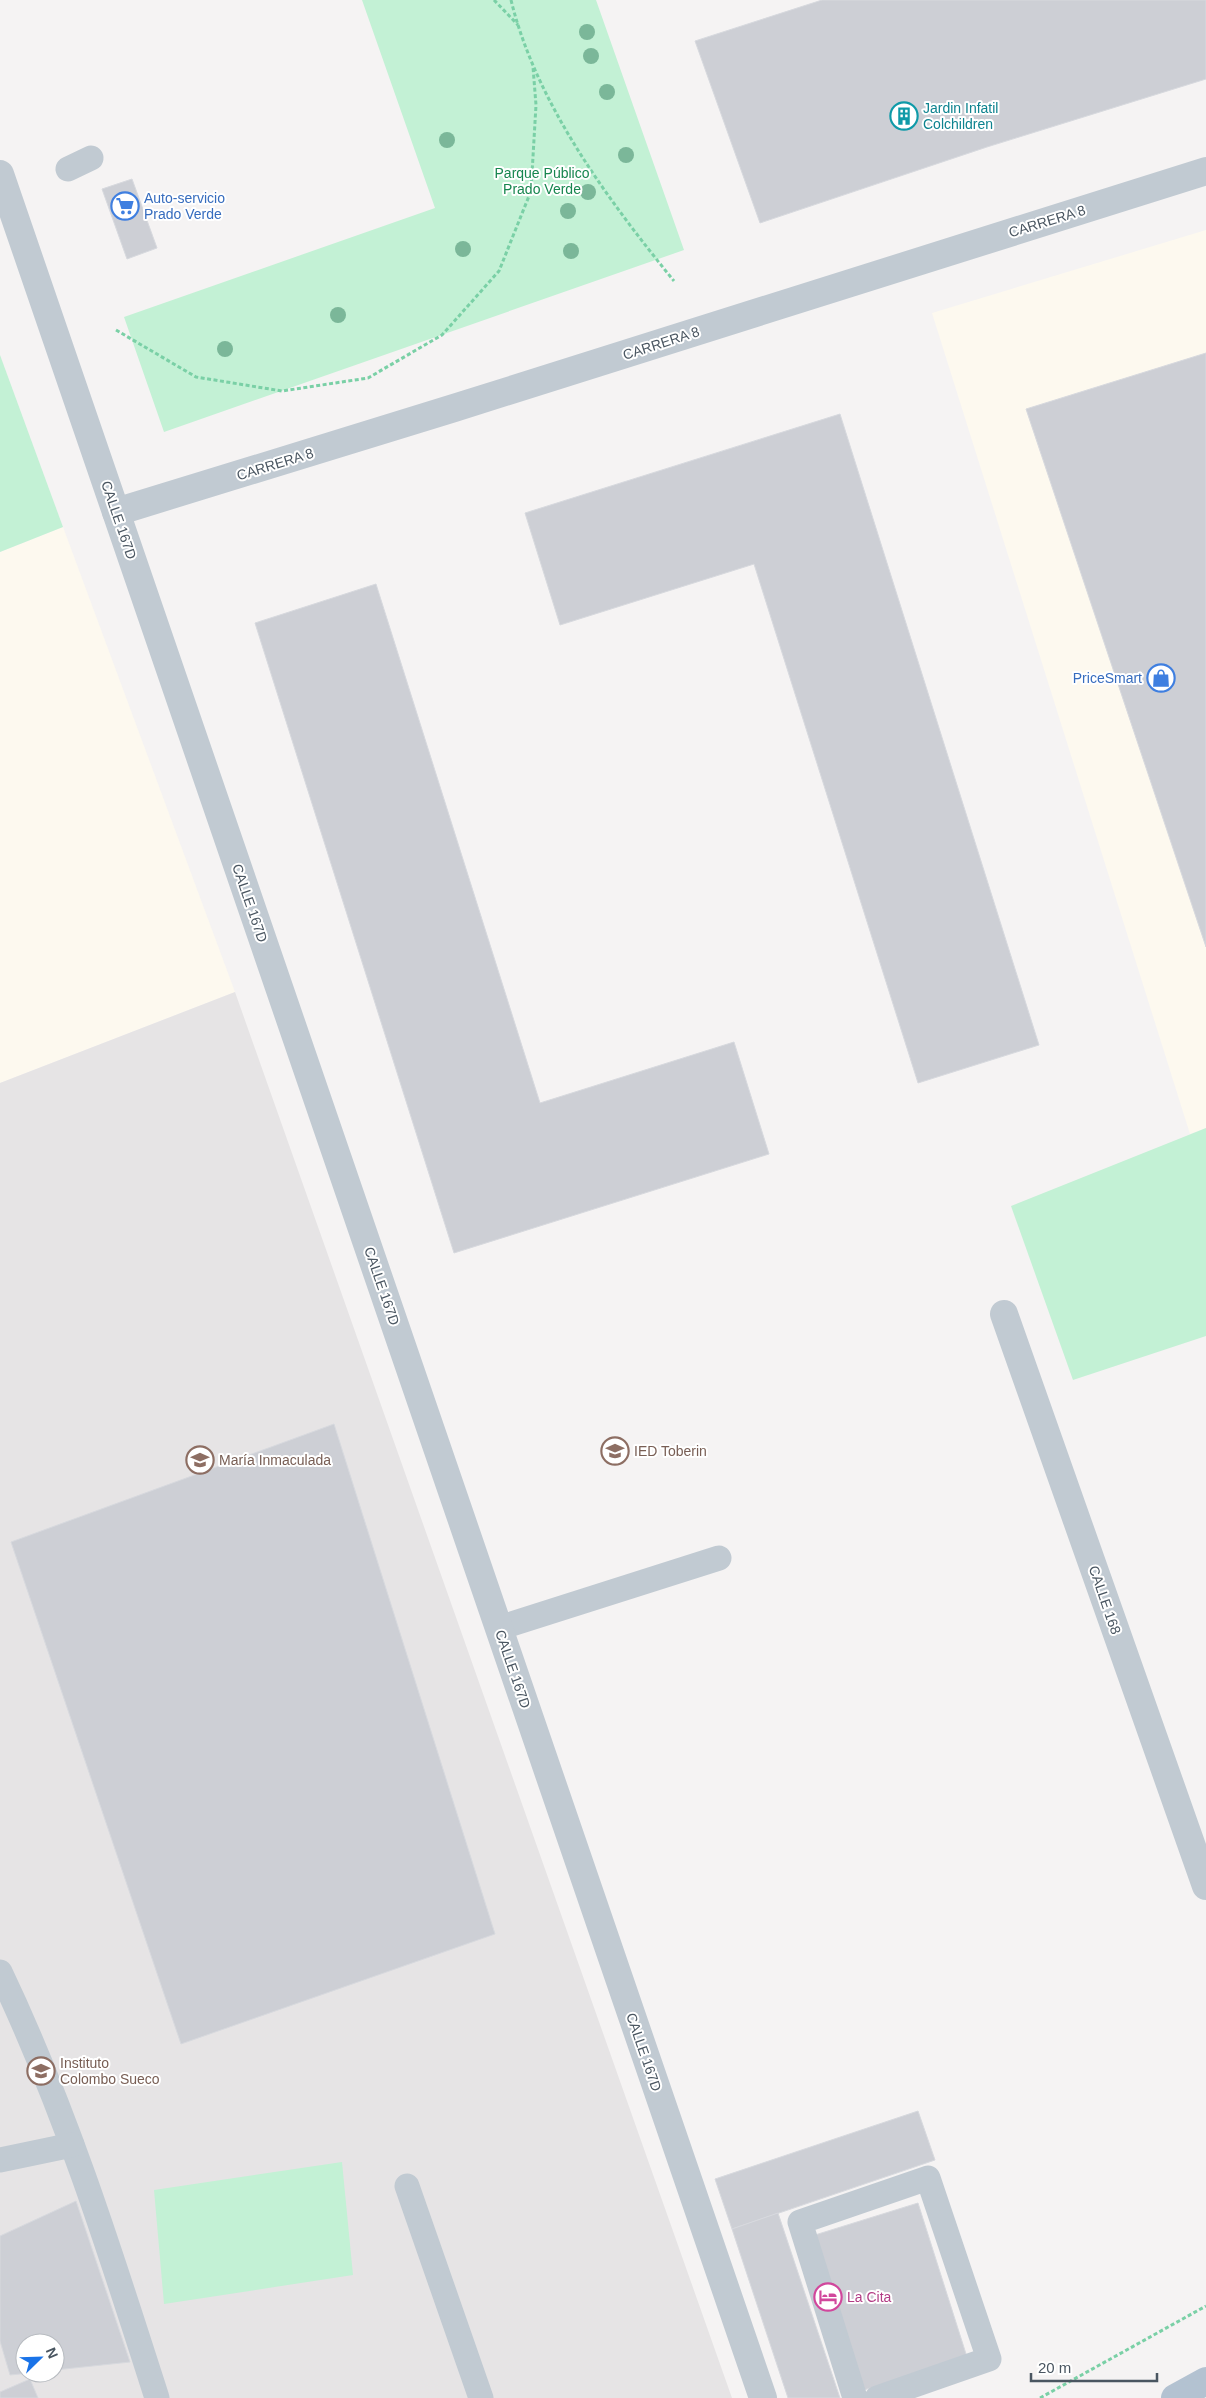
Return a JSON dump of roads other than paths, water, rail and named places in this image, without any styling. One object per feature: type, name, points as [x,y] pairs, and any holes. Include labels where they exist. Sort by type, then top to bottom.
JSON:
[{"type":"main road","points":[[1175,2398],[1206,2380]]},
{"type":"street","name":"CARRERA 8","points":[[116,512],[444,411],[1206,171]]},
{"type":"street","name":"CALLE 167D","points":[[0,174],[763,2398]]},
{"type":"street","name":"CALLE 168","points":[[1004,1314],[1206,1886]]},
{"type":"lane","points":[[68,168],[92,158]]},
{"type":"lane","points":[[499,1628],[718,1558]]},
{"type":"lane","points":[[0,1972],[22,2018],[72,2145],[157,2398]]},
{"type":"lane","points":[[0,2160],[72,2145]]},
{"type":"lane","points":[[855,2398],[800,2222],[928,2178],[989,2359],[929,2390],[877,2398]]},
{"type":"lane","points":[[407,2186],[481,2398]]},
{"type":"place","name":"Jardin Infatil Colchildren","points":[[904,116]]},
{"type":"place","name":"Auto-servicio Prado Verde","points":[[125,206]]},
{"type":"place","name":"PriceSmart","points":[[1161,678]]},
{"type":"place","name":"IED Toberin","points":[[615,1451]]},
{"type":"place","name":"María Inmaculada","points":[[200,1460]]},
{"type":"place","name":"Instituto Colombo Sueco","points":[[41,2071]]},
{"type":"place","name":"La Cita","points":[[828,2297]]},
{"type":"park label","name":"Parque Público Prado Verde","points":[[542,182]]}]
